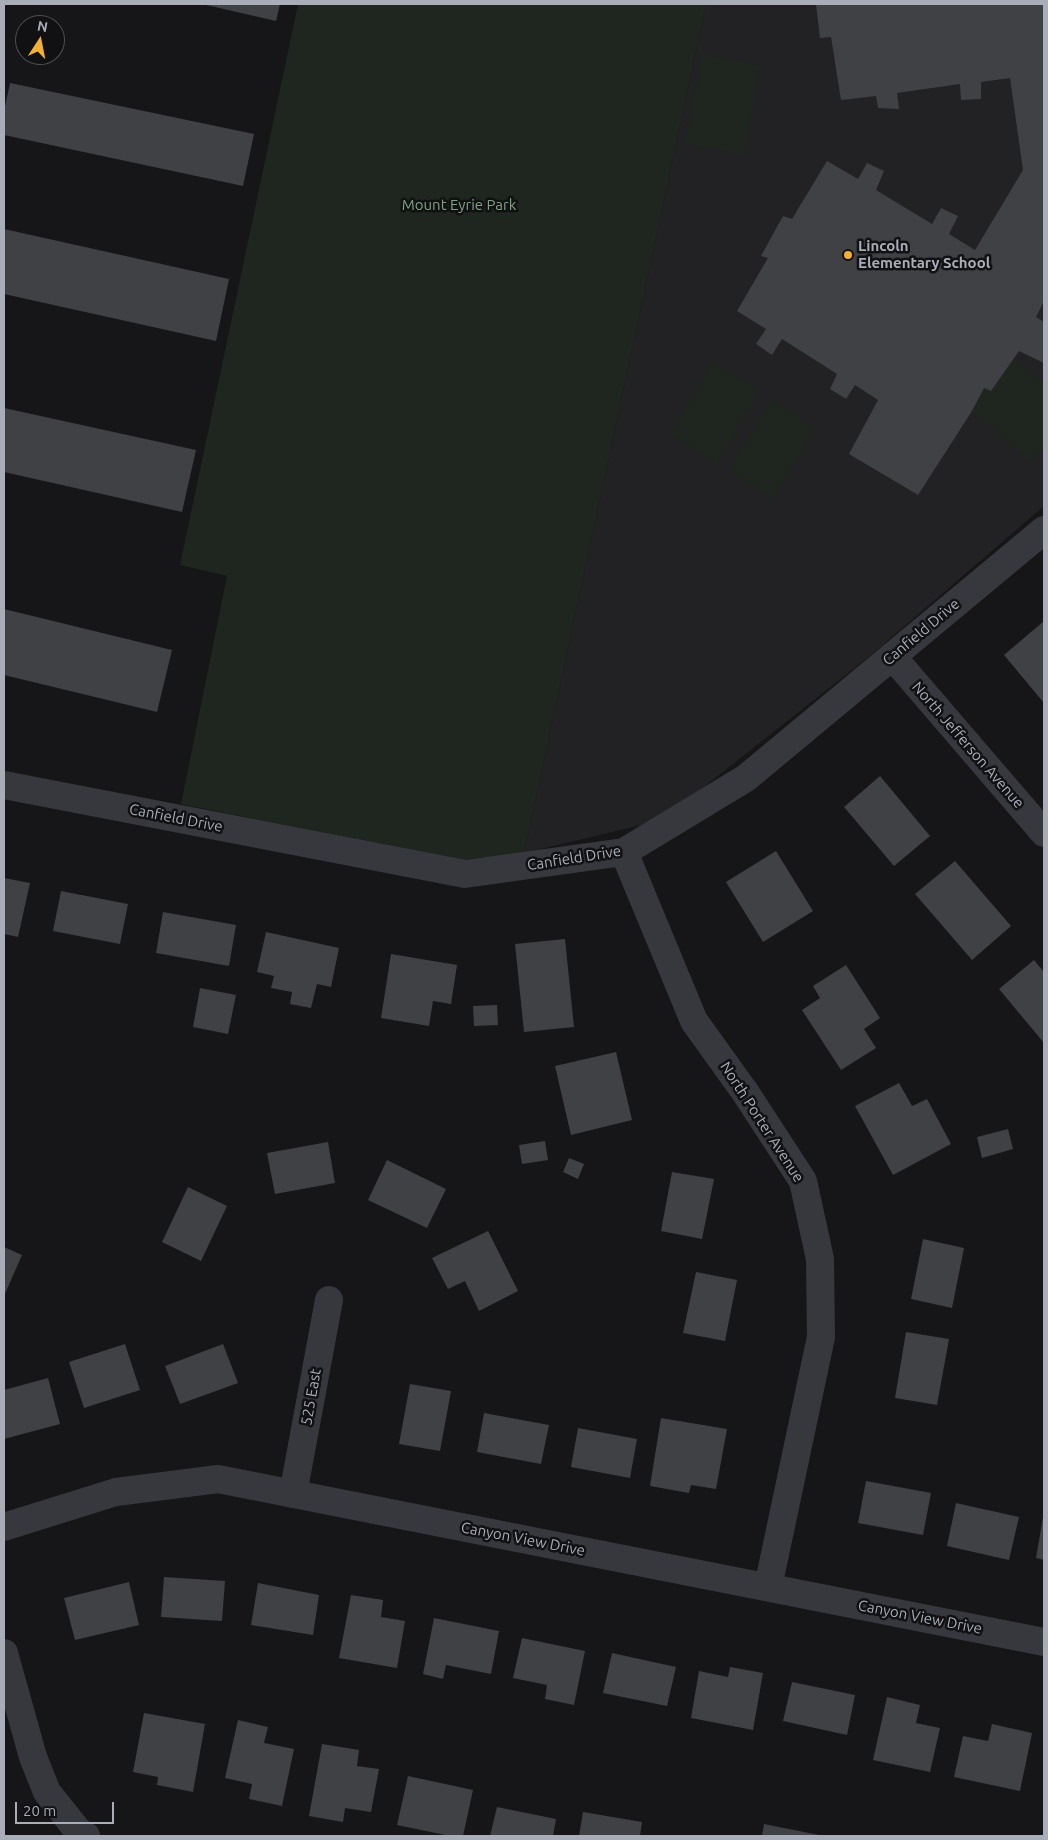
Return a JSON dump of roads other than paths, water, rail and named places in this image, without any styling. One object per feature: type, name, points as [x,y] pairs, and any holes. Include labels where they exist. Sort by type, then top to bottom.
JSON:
[{"type":"street","name":"Canfield Drive","points":[[4,784],[465,874],[624,852],[746,778],[1044,530]]},
{"type":"street","name":"North Jefferson Avenue","points":[[892,656],[1044,833]]},
{"type":"street","name":"North Porter Avenue","points":[[624,852],[694,1021],[745,1092],[803,1181],[820,1259],[821,1337],[768,1587]]},
{"type":"street","name":"525 East","points":[[293,1494],[329,1300]]},
{"type":"street","name":"Canyon View Drive","points":[[4,1527],[116,1492],[218,1479],[1044,1642]]},
{"type":"street","points":[[4,1653],[33,1756],[47,1792],[79,1832],[86,1836]]},
{"type":"place","name":"Lincoln Elementary School","points":[[848,255]]},
{"type":"park label","name":"Mount Eyrie Park","points":[[459,205]]}]
